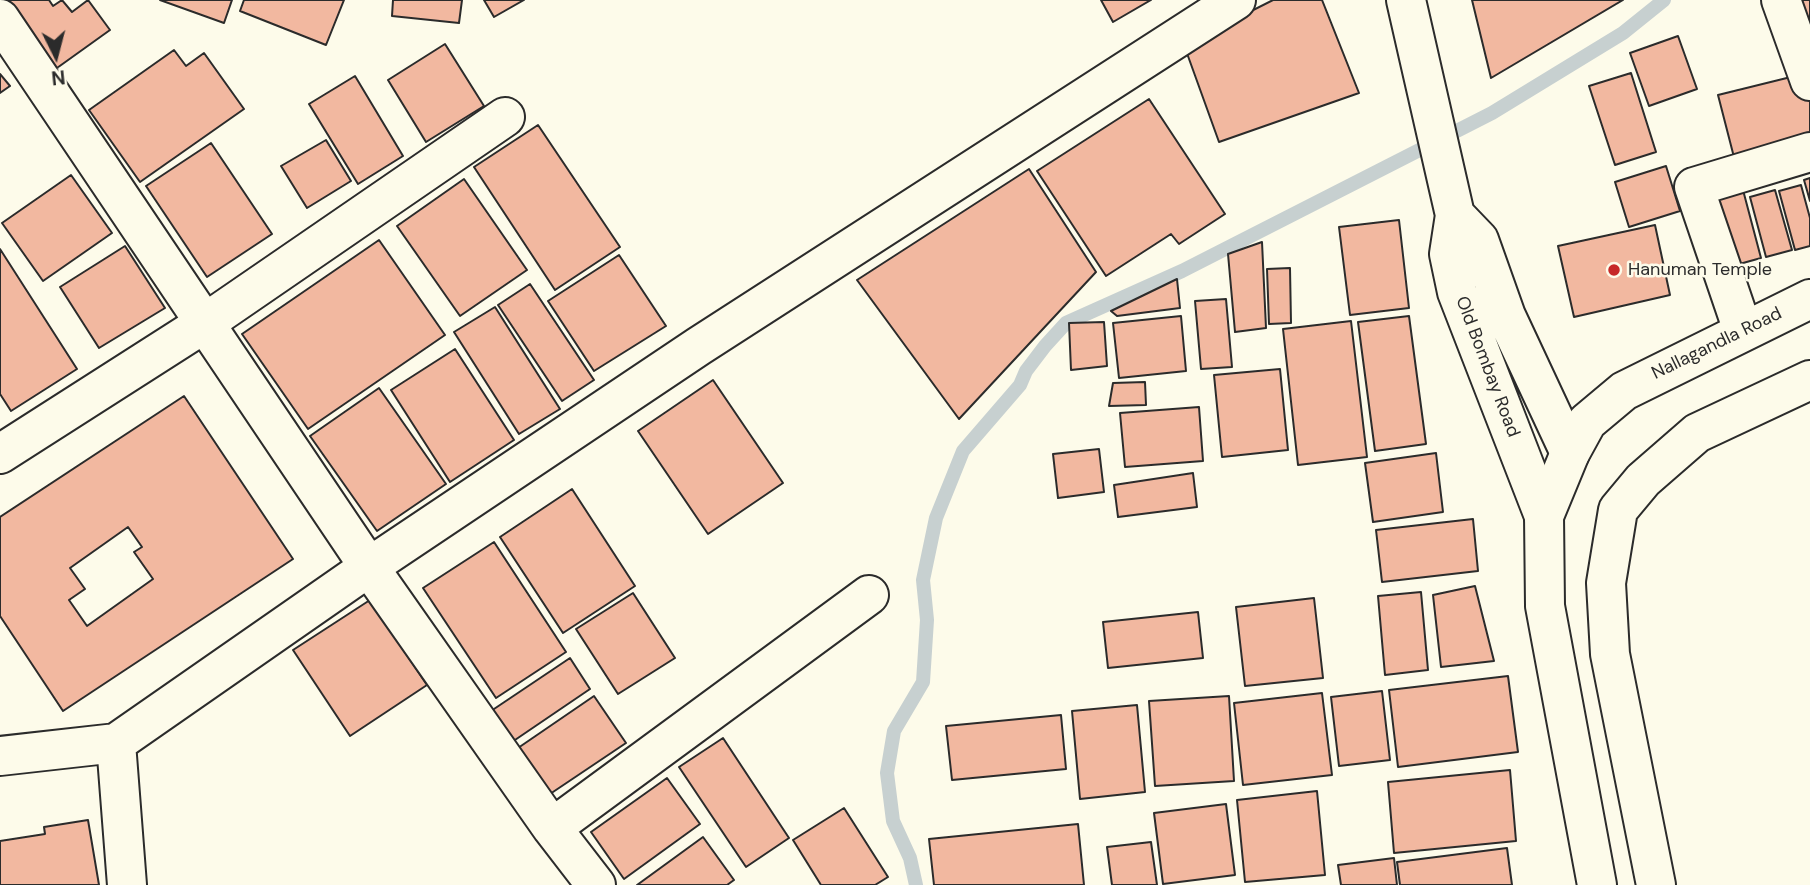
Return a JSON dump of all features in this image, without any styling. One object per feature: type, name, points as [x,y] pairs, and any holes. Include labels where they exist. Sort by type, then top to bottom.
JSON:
[{"type":"street","points":[[0,756],[116,743],[369,567],[699,345],[1236,0]]},
{"type":"street","name":"Old Bombay Road","points":[[1406,0],[1455,215],[1449,254],[1457,292],[1544,516]]},
{"type":"street","points":[[1781,0],[1810,81]]},
{"type":"street","points":[[0,19],[369,567],[552,828],[596,885]]},
{"type":"street","points":[[0,454],[205,323],[505,117]]},
{"type":"street","points":[[1742,331],[1694,187],[1810,152]]},
{"type":"street","name":"Old Bombay Road","points":[[1455,215],[1479,240],[1506,317],[1570,453]]},
{"type":"street","name":"Nallagandla Road","points":[[1544,516],[1570,453],[1587,422],[1623,391],[1810,299]]},
{"type":"street","points":[[1656,885],[1610,654],[1606,583],[1618,510],[1643,480],[1697,433],[1810,380]]},
{"type":"street","points":[[1544,516],[1545,606],[1597,885]]},
{"type":"street","points":[[552,828],[869,595]]},
{"type":"street","points":[[116,743],[127,885]]},
{"type":"building","points":[[11,0],[49,0],[53,6],[62,0],[72,12],[88,0],[110,30],[50,73],[2,6]]},
{"type":"building","points":[[160,0],[232,0],[224,23]]},
{"type":"building","points":[[244,0],[344,0],[326,45],[240,11]]},
{"type":"building","points":[[393,0],[462,0],[459,23],[392,16]]},
{"type":"building","points":[[484,0],[524,0],[494,17]]},
{"type":"building","points":[[1101,0],[1151,0],[1113,22]]},
{"type":"building","points":[[1273,0],[1322,0],[1359,93],[1219,142],[1184,45]]},
{"type":"building","points":[[1472,0],[1623,0],[1491,78]]},
{"type":"building","points":[[1793,0],[1810,0],[1810,26]]},
{"type":"building","points":[[1678,36],[1697,89],[1649,106],[1630,53]]},
{"type":"building","points":[[445,44],[484,106],[426,142],[388,80]]},
{"type":"building","points":[[174,50],[186,66],[204,53],[244,109],[140,182],[89,110]]},
{"type":"building","points":[[1631,73],[1656,152],[1615,165],[1589,86]]},
{"type":"building","points":[[0,74],[10,86],[0,93]]},
{"type":"building","points":[[1803,74],[1810,102],[1810,146],[1736,165],[1718,95]]},
{"type":"building","points":[[355,76],[403,156],[358,184],[309,104]]},
{"type":"building","points":[[1149,99],[1225,214],[1179,244],[1171,234],[1106,276],[1037,171]]},
{"type":"building","points":[[538,125],[620,247],[555,290],[474,167]]},
{"type":"building","points":[[326,140],[351,181],[307,208],[281,166]]},
{"type":"building","points":[[211,143],[272,234],[207,277],[146,186]]},
{"type":"building","points":[[1666,166],[1680,211],[1629,227],[1615,182]]},
{"type":"building","points":[[1029,169],[1096,272],[959,419],[857,280]]},
{"type":"building","points":[[71,175],[112,233],[43,281],[2,223]]},
{"type":"building","points":[[1810,178],[1810,201],[1804,180]]},
{"type":"building","points":[[464,179],[527,270],[460,316],[397,226]]},
{"type":"building","points":[[1801,185],[1810,218],[1810,246],[1795,250],[1779,191]]},
{"type":"building","points":[[1743,190],[1761,258],[1725,268],[1706,199]]},
{"type":"building","points":[[1775,190],[1792,250],[1766,257],[1750,197]]},
{"type":"building","points":[[1399,220],[1409,308],[1350,315],[1339,227]]},
{"type":"building","name":"Hanuman Temple","points":[[1655,225],[1670,295],[1574,317],[1558,246]]},
{"type":"building","points":[[379,240],[445,335],[308,429],[242,334]]},
{"type":"building","points":[[1262,242],[1266,328],[1235,332],[1228,254]]},
{"type":"building","points":[[125,246],[165,308],[99,348],[60,287]]},
{"type":"building","points":[[0,249],[77,369],[11,411],[0,394]]},
{"type":"building","points":[[619,255],[666,326],[594,371],[548,301]]},
{"type":"building","points":[[1290,268],[1291,323],[1269,324],[1267,269]]},
{"type":"building","points":[[1177,279],[1180,308],[1117,316],[1111,311]]},
{"type":"building","points":[[530,284],[594,380],[562,401],[498,305]]},
{"type":"building","points":[[1226,299],[1232,367],[1201,369],[1195,301]]},
{"type":"building","points":[[495,307],[560,409],[519,434],[454,332]]},
{"type":"building","points":[[1181,316],[1186,371],[1119,378],[1113,323]]},
{"type":"building","points":[[1409,316],[1426,444],[1375,451],[1358,322]]},
{"type":"building","points":[[1351,321],[1367,457],[1298,465],[1283,329]]},
{"type":"building","points":[[1104,322],[1107,366],[1071,370],[1069,323]]},
{"type":"building","points":[[455,349],[514,440],[450,482],[391,390]]},
{"type":"building","points":[[1280,369],[1288,450],[1222,457],[1214,375]]},
{"type":"building","points":[[713,380],[783,483],[708,534],[638,431]]},
{"type":"building","points":[[1145,382],[1146,405],[1109,406],[1113,383]]},
{"type":"building","points":[[379,388],[446,484],[377,531],[310,436]]},
{"type":"building","points":[[184,396],[293,559],[63,711],[0,616],[0,517]],"holes":[[[128,527],[142,547],[134,552],[153,579],[87,626],[69,600],[85,589],[70,568]]]},
{"type":"building","points":[[1199,407],[1203,461],[1125,467],[1120,413]]},
{"type":"building","points":[[1099,449],[1104,492],[1058,498],[1053,454]]},
{"type":"building","points":[[1436,453],[1443,512],[1373,522],[1365,463]]},
{"type":"building","points":[[1193,473],[1197,507],[1118,517],[1114,485]]},
{"type":"building","points":[[572,489],[635,586],[563,633],[500,537]]},
{"type":"building","points":[[1473,519],[1478,571],[1382,582],[1376,530]]},
{"type":"building","points":[[494,542],[566,652],[496,698],[423,588]]},
{"type":"building","points":[[1475,586],[1494,661],[1441,667],[1433,595]]},
{"type":"building","points":[[1421,592],[1428,670],[1385,675],[1378,596]]},
{"type":"building","points":[[633,593],[675,658],[618,694],[576,629]]},
{"type":"building","points":[[1314,598],[1323,678],[1245,686],[1236,607]]},
{"type":"building","points":[[370,600],[427,685],[350,736],[293,650]]},
{"type":"building","points":[[1198,612],[1203,658],[1108,668],[1103,622]]},
{"type":"building","points":[[570,658],[590,689],[512,742],[491,711]]},
{"type":"building","points":[[1508,676],[1518,752],[1398,767],[1389,690]]},
{"type":"building","points":[[1382,691],[1390,760],[1339,766],[1331,697]]},
{"type":"building","points":[[1322,693],[1332,775],[1243,785],[1234,703]]},
{"type":"building","points":[[594,696],[626,743],[550,794],[518,748]]},
{"type":"building","points":[[1229,696],[1234,781],[1155,786],[1149,701]]},
{"type":"building","points":[[1137,705],[1145,792],[1080,799],[1072,711]]},
{"type":"building","points":[[1061,715],[1066,769],[952,780],[946,726]]},
{"type":"building","points":[[723,738],[789,838],[746,867],[679,767]]},
{"type":"building","points":[[1510,770],[1516,841],[1394,853],[1388,782]]},
{"type":"building","points":[[667,778],[700,824],[624,879],[591,832]]},
{"type":"building","points":[[1317,791],[1325,875],[1245,882],[1237,800]]},
{"type":"building","points":[[1226,804],[1235,875],[1163,884],[1154,813]]},
{"type":"building","points":[[844,808],[888,877],[875,885],[821,885],[793,840]]},
{"type":"building","points":[[88,820],[99,885],[0,885],[0,841],[45,834],[44,827]]},
{"type":"building","points":[[1078,824],[1084,885],[934,885],[929,839]]},
{"type":"building","points":[[703,837],[734,880],[727,885],[637,885]]},
{"type":"building","points":[[1151,842],[1157,885],[1112,885],[1107,847]]},
{"type":"building","points":[[1507,848],[1512,885],[1400,885],[1397,862]]},
{"type":"building","points":[[1394,858],[1397,885],[1341,885],[1338,865]]},
{"type":"waterway","points":[[916,885],[910,858],[893,821],[887,773],[894,731],[923,682],[927,620],[923,580],[936,518],[963,451],[1020,385],[1026,371],[1045,346],[1066,323],[1182,271],[1492,113],[1623,33],[1664,0]]},
{"type":"place","name":"Hanuman Temple","points":[[1614,270]]}]
